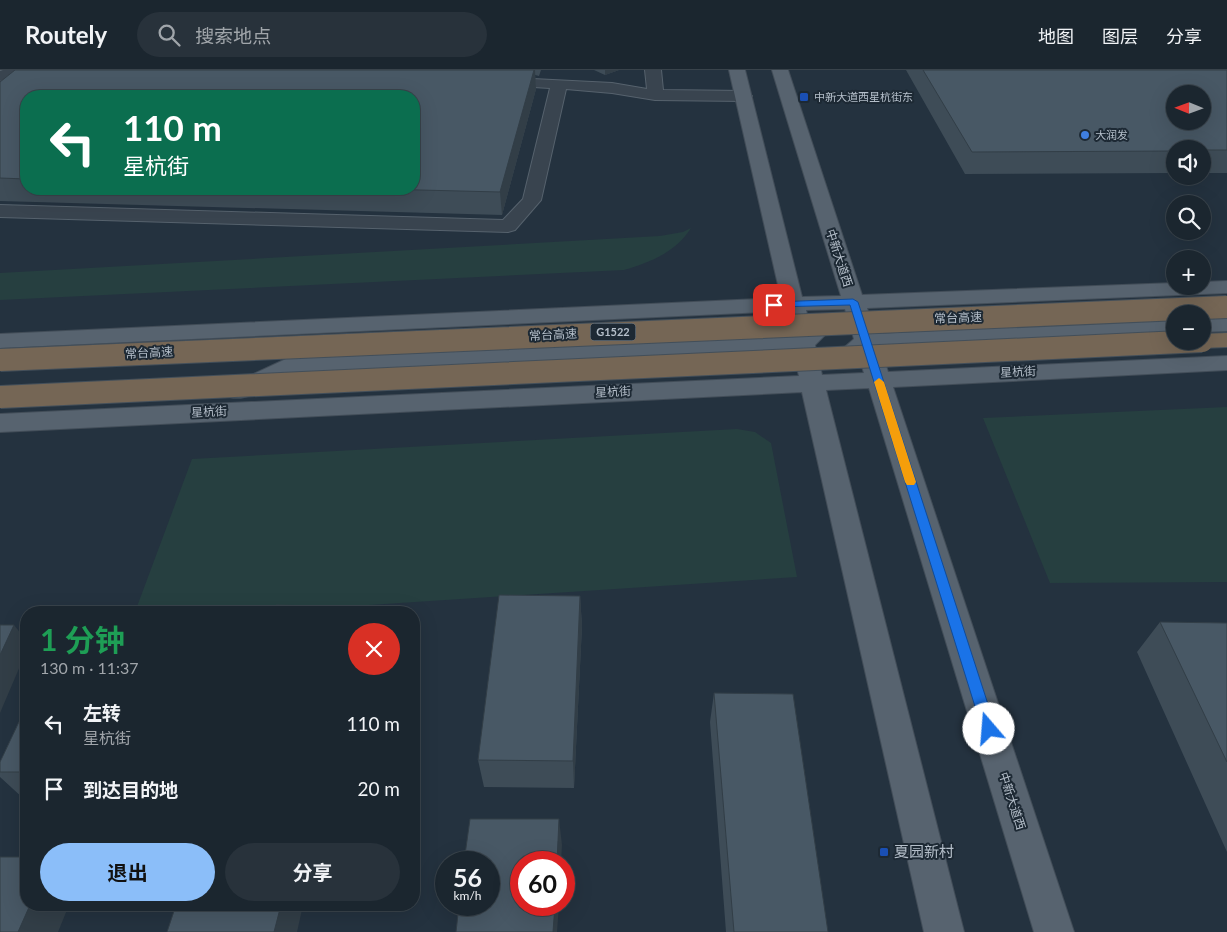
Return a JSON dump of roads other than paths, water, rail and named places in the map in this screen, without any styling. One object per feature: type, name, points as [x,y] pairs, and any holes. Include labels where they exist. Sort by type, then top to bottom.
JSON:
[{"type":"highway","name":"常台高速","points":[[0,360],[1227,307]]},
{"type":"highway","points":[[1211,341],[1227,340]]},
{"type":"highway","points":[[0,397],[1166,343]]},
{"type":"main road","points":[[737,70],[944,932]]},
{"type":"main road","name":"中新大道西","points":[[780,70],[1054,932]]},
{"type":"main road","points":[[0,341],[794,304],[1227,287]]},
{"type":"main road","points":[[196,413],[286,366],[803,343],[853,302]]},
{"type":"main road","points":[[1211,325],[1227,324]]},
{"type":"main road","points":[[812,382],[866,341],[1166,326]]},
{"type":"main road","name":"星杭街","points":[[0,422],[1227,362]]},
{"type":"lane","points":[[0,76],[20,70]]},
{"type":"lane","points":[[483,70],[487,79],[612,88],[655,95],[744,96]]},
{"type":"lane","points":[[653,70],[655,95]]},
{"type":"lane","points":[[0,211],[508,226],[532,200],[559,84]]},
{"type":"place","name":"中新大道西星杭街东","points":[[804,97]]},
{"type":"place","name":"大润发","points":[[1085,135]]},
{"type":"place","name":"夏园新村","points":[[884,852]]}]
